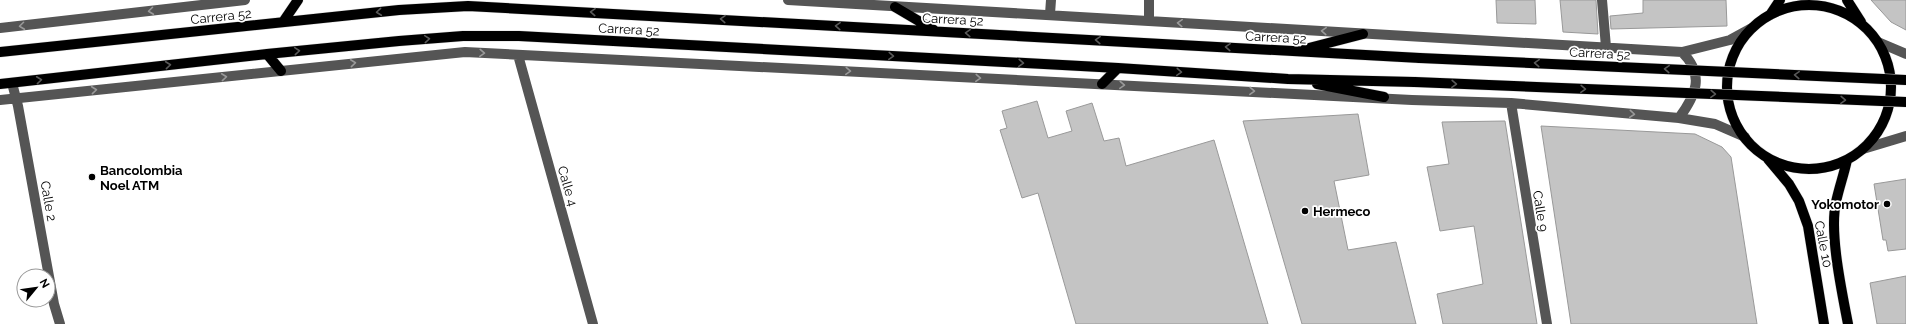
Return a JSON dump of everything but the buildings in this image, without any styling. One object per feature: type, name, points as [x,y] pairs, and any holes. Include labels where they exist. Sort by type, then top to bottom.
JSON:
[{"type":"main road","points":[[284,22],[298,0]]},
{"type":"main road","points":[[1770,15],[1780,0]]},
{"type":"main road","points":[[1847,0],[1862,24],[1878,42],[1888,63],[1892,87],[1888,110],[1879,132],[1864,150],[1847,160],[1821,169],[1792,168],[1766,157],[1745,137],[1735,120],[1729,101],[1728,81],[1731,62],[1740,44],[1752,28],[1770,15],[1791,7],[1816,5],[1840,11],[1862,24]]},
{"type":"main road","name":"Carrera 52","points":[[0,52],[399,10],[468,6],[1420,58],[1906,80]]},
{"type":"main road","points":[[895,7],[935,31]]},
{"type":"main road","points":[[1295,51],[1363,34]]},
{"type":"main road","name":"Carrera 52","points":[[0,84],[267,54],[463,36],[518,36],[1288,78],[1906,102]]},
{"type":"main road","points":[[267,54],[281,71]]},
{"type":"main road","points":[[1102,84],[1118,68]]},
{"type":"main road","points":[[1288,78],[1384,97]]},
{"type":"main road","name":"Calle 10","points":[[1766,157],[1789,184],[1799,201],[1808,226],[1824,324]]},
{"type":"main road","name":"Calle 10","points":[[1847,160],[1836,202],[1835,223],[1841,284],[1848,324]]},
{"type":"street","name":"Carrera 52","points":[[0,28],[169,4],[246,0]]},
{"type":"street","name":"Carrera 52","points":[[788,0],[992,13],[1050,14],[1682,52],[1730,40],[1752,28]]},
{"type":"street","points":[[1050,14],[1051,0]]},
{"type":"street","points":[[1149,0],[1149,21]]},
{"type":"street","points":[[1602,0],[1606,47]]},
{"type":"street","points":[[1878,42],[1906,54]]},
{"type":"street","points":[[0,100],[465,52],[1384,97],[1412,100],[1511,103],[1679,118],[1715,124],[1745,137]]},
{"type":"street","points":[[1679,118],[1695,92],[1696,78],[1690,60],[1682,52]]},
{"type":"street","name":"Calle 4","points":[[518,55],[593,324]]},
{"type":"street","name":"Calle 2","points":[[12,83],[17,98],[54,304],[60,324]]},
{"type":"street","name":"Calle 9","points":[[1511,103],[1547,324]]},
{"type":"street","points":[[1864,150],[1906,136]]},
{"type":"place","name":"Bancolombia Noel ATM","points":[[92,177]]},
{"type":"place","name":"Yokomotor","points":[[1887,204]]},
{"type":"place","name":"Hermeco","points":[[1305,211]]}]
